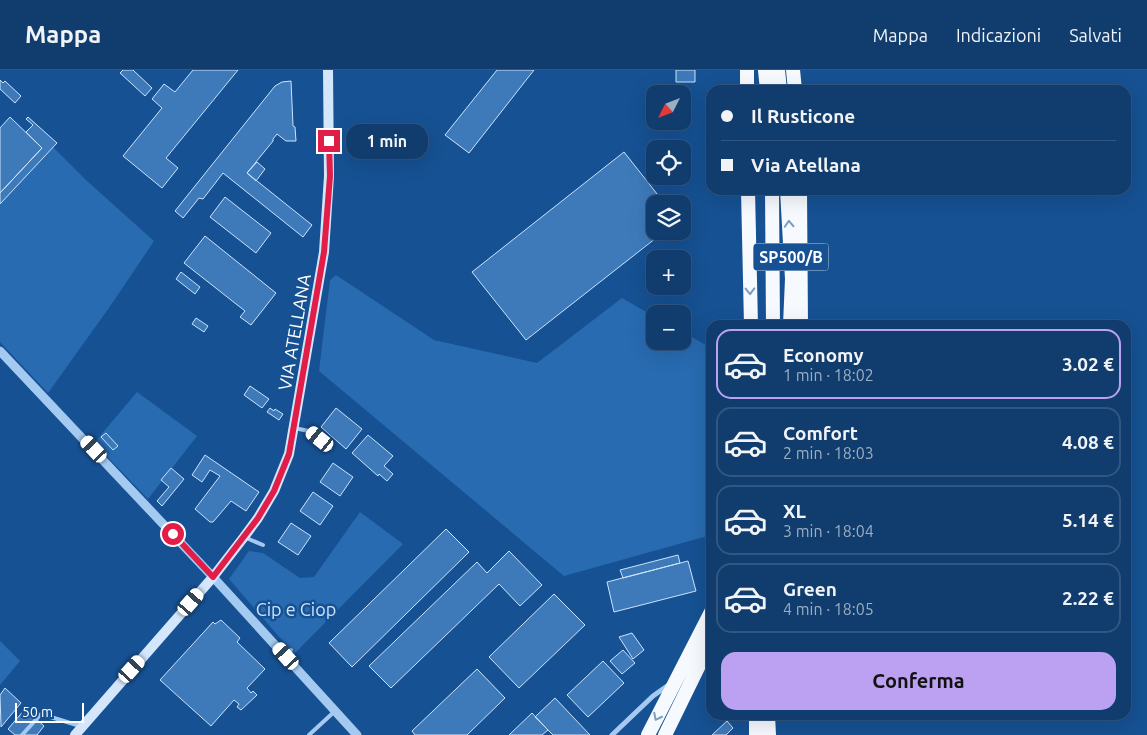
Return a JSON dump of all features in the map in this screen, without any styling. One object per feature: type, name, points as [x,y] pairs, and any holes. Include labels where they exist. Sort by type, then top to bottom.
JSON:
[{"type":"highway","points":[[747,70],[747,85]]},
{"type":"highway","points":[[765,70],[766,85]]},
{"type":"highway","points":[[778,70],[780,85]]},
{"type":"highway","points":[[793,70],[794,85]]},
{"type":"highway","points":[[748,195],[751,320]]},
{"type":"highway","name":"SP500/B","points":[[772,195],[772,320]]},
{"type":"highway","name":"SP500/B","points":[[787,195],[792,279],[790,320]]},
{"type":"highway","points":[[800,195],[801,320]]},
{"type":"highway","points":[[648,735],[706,622]]},
{"type":"highway","points":[[665,735],[706,651]]},
{"type":"highway","points":[[756,720],[756,735]]},
{"type":"highway","points":[[768,720],[769,735]]},
{"type":"main road","name":"VIA ATELLANA","points":[[75,735],[213,577],[244,537],[274,491],[289,454],[324,252],[330,176],[328,70]]},
{"type":"street","points":[[0,351],[213,577],[288,653],[357,735]]},
{"type":"street","points":[[612,735],[653,696],[706,659]]},
{"type":"lane","points":[[294,428],[309,431],[330,448]]},
{"type":"lane","points":[[244,537],[263,545]]},
{"type":"lane","points":[[309,735],[335,710]]},
{"type":"lane","points":[[22,735],[41,714],[82,726]]},
{"type":"green space","points":[[52,146],[87,181],[154,241],[48,393],[0,342],[0,202]]},
{"type":"green space","points":[[336,275],[434,340],[537,363],[622,298],[646,312],[646,350],[691,350],[691,337],[706,345],[706,536],[564,576],[319,371],[330,280]]},
{"type":"green space","points":[[137,392],[197,436],[148,499],[94,443]]},
{"type":"green space","name":"Cip e Ciop","points":[[360,512],[403,544],[294,654],[229,579],[249,551],[263,553],[300,578],[314,577]]},
{"type":"green space","points":[[0,641],[20,661],[0,685]]},
{"type":"building","points":[[123,70],[133,70],[152,88],[145,96],[120,73]]},
{"type":"building","points":[[193,70],[238,70],[166,158],[178,168],[162,188],[123,156],[162,108],[152,99],[164,84],[175,92]]},
{"type":"building","points":[[497,70],[534,70],[469,153],[445,135]]},
{"type":"building","points":[[676,70],[695,70],[695,82],[676,82]]},
{"type":"building","points":[[0,80],[3,83],[5,81],[21,96],[15,103],[0,89]]},
{"type":"building","points":[[291,81],[293,126],[295,127],[296,141],[286,141],[277,134],[247,173],[312,225],[303,237],[223,173],[203,199],[199,198],[183,218],[175,211],[275,86],[282,82]]},
{"type":"building","points":[[10,117],[42,148],[0,193],[0,128]]},
{"type":"building","points":[[28,117],[57,143],[0,204],[0,193],[42,148],[26,132],[33,125],[26,119]]},
{"type":"building","points":[[624,152],[646,180],[646,185],[650,185],[658,195],[646,195],[646,240],[654,240],[526,340],[472,272]]},
{"type":"building","points":[[257,162],[265,169],[256,181],[247,173]]},
{"type":"building","points":[[225,197],[271,233],[256,253],[210,217]]},
{"type":"building","points":[[205,236],[276,293],[251,325],[240,317],[245,311],[184,263]]},
{"type":"building","points":[[181,272],[200,287],[195,294],[176,279]]},
{"type":"building","points":[[196,318],[208,326],[204,332],[192,324]]},
{"type":"building","points":[[250,386],[269,399],[262,408],[244,395]]},
{"type":"building","points":[[270,408],[283,414],[279,420],[267,412]]},
{"type":"building","points":[[336,408],[362,429],[346,449],[321,427]]},
{"type":"building","points":[[106,433],[118,446],[113,450],[101,437]]},
{"type":"building","points":[[368,435],[393,456],[384,466],[393,474],[387,481],[379,474],[378,476],[352,453]]},
{"type":"building","points":[[205,455],[259,492],[246,511],[231,501],[213,522],[210,522],[195,509],[220,476],[210,470],[202,482],[192,475]]},
{"type":"building","points":[[333,463],[353,477],[340,496],[320,482]]},
{"type":"building","points":[[171,468],[184,479],[162,506],[157,501],[169,487],[161,480]]},
{"type":"building","points":[[313,492],[333,506],[320,525],[300,511]]},
{"type":"building","points":[[291,523],[311,536],[298,555],[278,542]]},
{"type":"building","points":[[446,529],[469,552],[352,667],[329,643]]},
{"type":"building","points":[[509,551],[542,585],[520,606],[499,584],[391,688],[369,666],[477,562],[487,573]]},
{"type":"building","points":[[678,555],[680,563],[623,578],[620,570]]},
{"type":"building","points":[[688,561],[696,591],[614,612],[607,582]]},
{"type":"building","points":[[554,594],[585,625],[519,688],[489,657]]},
{"type":"building","points":[[221,620],[240,638],[237,642],[265,669],[247,688],[251,693],[253,691],[257,695],[241,710],[237,707],[239,704],[234,700],[211,726],[160,680],[213,622],[215,624]]},
{"type":"building","points":[[632,633],[644,650],[633,659],[619,637]]},
{"type":"building","points":[[623,650],[635,663],[622,674],[610,661]]},
{"type":"building","points":[[603,661],[624,683],[588,717],[567,695]]},
{"type":"building","points":[[477,669],[505,698],[467,735],[415,735],[412,731]]},
{"type":"building","points":[[5,688],[21,703],[1,727],[0,695]]},
{"type":"building","points":[[555,698],[590,735],[553,735],[535,717]]},
{"type":"building","points":[[25,709],[44,726],[37,735],[15,735],[8,729]]},
{"type":"building","points":[[532,713],[548,730],[542,735],[509,735]]},
{"type":"building","points":[[727,721],[733,728],[726,735],[712,735]]},
{"type":"route","points":[[173,534],[213,577],[258,518],[274,491],[289,454],[324,252],[330,176],[329,141]]}]
